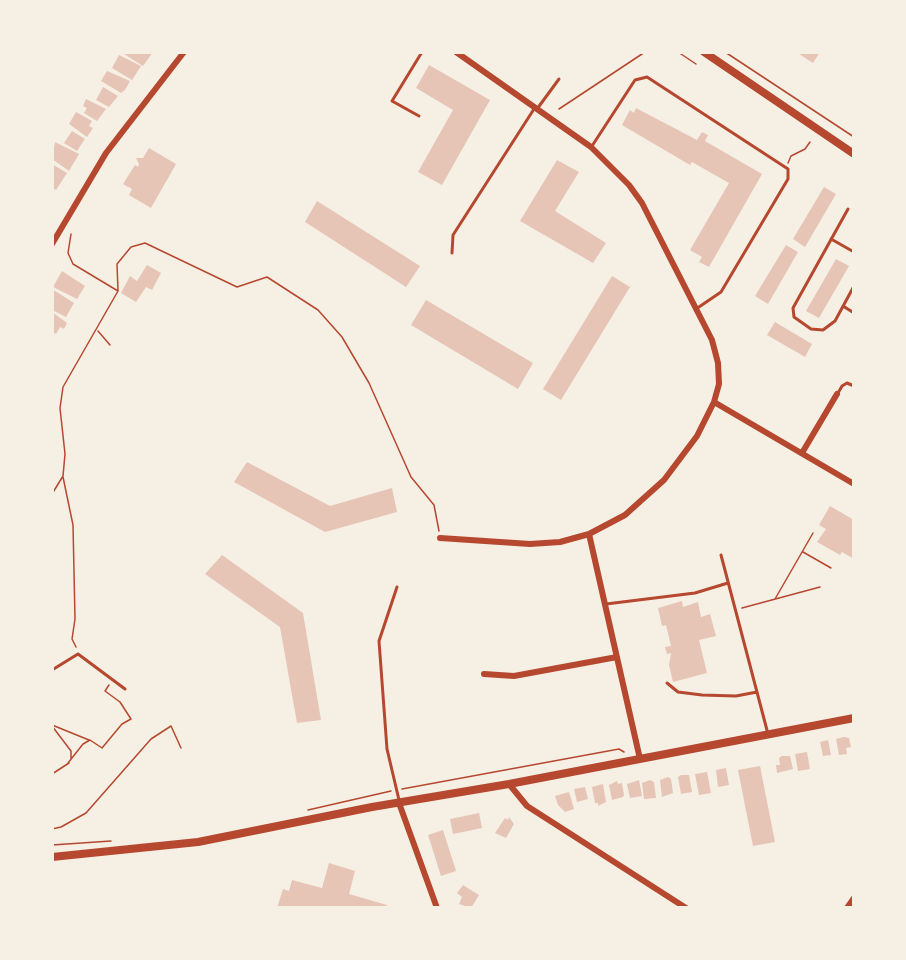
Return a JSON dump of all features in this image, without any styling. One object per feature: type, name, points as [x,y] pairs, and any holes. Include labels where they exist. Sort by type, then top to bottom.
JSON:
[{"type":"main road","points":[[704,52],[853,153]]},
{"type":"main road","points":[[52,857],[198,842],[854,718]]},
{"type":"street","points":[[52,244],[106,153],[184,52]]},
{"type":"street","points":[[440,538],[530,544],[560,542],[589,534],[625,515],[664,480],[697,436],[714,402],[719,384],[718,363],[712,340],[642,203],[618,172],[591,147],[456,52]]},
{"type":"street","points":[[802,453],[837,394]]},
{"type":"street","points":[[714,402],[854,484]]},
{"type":"street","points":[[589,534],[640,759]]},
{"type":"street","points":[[484,674],[514,676],[617,657]]},
{"type":"street","points":[[509,784],[527,806],[686,908]]},
{"type":"street","points":[[399,803],[436,908]]},
{"type":"street","points":[[847,908],[854,898]]},
{"type":"lane","points":[[420,116],[392,101],[422,52]]},
{"type":"lane","points":[[591,147],[635,80],[647,77],[788,170],[788,179],[721,292],[696,309]]},
{"type":"lane","points":[[452,254],[453,235],[536,108],[559,79]]},
{"type":"lane","points":[[848,209],[793,308],[794,317],[811,329],[823,330],[835,321],[854,286]]},
{"type":"lane","points":[[831,239],[854,252]]},
{"type":"lane","points":[[843,306],[854,313]]},
{"type":"lane","points":[[837,394],[847,382],[854,386]]},
{"type":"lane","points":[[721,555],[768,735]]},
{"type":"lane","points":[[605,604],[695,593],[728,583]]},
{"type":"lane","points":[[397,587],[379,641],[387,749],[399,803]]},
{"type":"lane","points":[[52,670],[78,654],[125,689]]},
{"type":"lane","points":[[667,683],[678,692],[702,696],[736,696],[757,692]]},
{"type":"path","points":[[559,109],[645,52]]},
{"type":"path","points":[[678,52],[696,64]]},
{"type":"path","points":[[725,52],[854,137]]},
{"type":"path","points":[[788,170],[791,156],[805,149],[810,142]]},
{"type":"path","points":[[71,234],[68,253],[73,264],[118,291]]},
{"type":"path","points":[[78,654],[72,639],[75,619],[73,525],[63,476],[65,454],[60,408],[63,387],[118,291],[117,264],[131,247],[145,243],[237,287],[267,277],[318,310],[342,337],[369,383],[411,477],[434,505],[440,538]]},
{"type":"path","points":[[97,330],[110,345]]},
{"type":"path","points":[[52,494],[63,476]]},
{"type":"path","points":[[775,599],[813,532]]},
{"type":"path","points":[[802,552],[831,568]]},
{"type":"path","points":[[735,609],[820,587]]},
{"type":"path","points":[[52,726],[90,740],[102,748],[122,724],[131,719],[120,702],[105,691],[112,680]]},
{"type":"path","points":[[52,726],[71,751],[68,763]]},
{"type":"path","points":[[52,829],[61,827],[86,813],[151,739],[171,726],[181,748]]},
{"type":"path","points":[[52,774],[68,763],[83,744],[90,740]]},
{"type":"path","points":[[305,811],[396,790],[619,749],[624,752]]},
{"type":"path","points":[[52,845],[120,840]]},
{"type":"building","points":[[121,52],[153,52],[143,66]]},
{"type":"building","points":[[796,52],[820,52],[813,63]]},
{"type":"building","points":[[119,55],[141,66],[132,80],[112,68]]},
{"type":"building","points":[[429,65],[490,100],[442,185],[418,172],[453,110],[416,88]]},
{"type":"building","points":[[107,71],[130,81],[125,90],[121,93],[101,81]]},
{"type":"building","points":[[103,87],[118,96],[109,107],[96,100]]},
{"type":"building","points":[[86,99],[106,109],[97,121],[84,113],[87,108],[83,106]]},
{"type":"building","points":[[636,108],[697,140],[702,132],[708,135],[705,141],[762,174],[709,267],[699,262],[702,257],[690,250],[729,183],[692,162],[690,165],[622,125],[630,110],[634,113]]},
{"type":"building","points":[[76,112],[92,121],[89,126],[93,128],[87,137],[69,124]]},
{"type":"building","points":[[72,131],[85,139],[77,151],[64,143]]},
{"type":"building","points":[[55,142],[79,154],[69,171],[52,159]]},
{"type":"building","points":[[149,148],[176,164],[151,208],[129,195],[132,189],[123,184],[135,165],[138,167],[136,158],[143,158]]},
{"type":"building","points":[[557,160],[579,172],[555,211],[606,243],[593,263],[520,221]]},
{"type":"building","points":[[52,164],[67,173],[56,190],[52,188]]},
{"type":"building","points":[[824,187],[836,194],[805,247],[793,239]]},
{"type":"building","points":[[317,201],[420,266],[406,287],[305,222]]},
{"type":"building","points":[[786,245],[798,252],[768,304],[755,296]]},
{"type":"building","points":[[836,259],[849,266],[819,318],[806,311]]},
{"type":"building","points":[[147,265],[161,273],[152,290],[146,287],[136,302],[121,293],[130,276],[137,281]]},
{"type":"building","points":[[62,271],[85,286],[77,299],[53,287]]},
{"type":"building","points":[[612,276],[630,287],[561,400],[543,389]]},
{"type":"building","points":[[52,289],[74,303],[66,317],[52,310]]},
{"type":"building","points":[[426,300],[533,363],[518,389],[411,325]]},
{"type":"building","points":[[52,312],[67,323],[64,329],[60,327],[56,334],[52,332]]},
{"type":"building","points":[[775,322],[812,344],[805,357],[767,335]]},
{"type":"building","points":[[247,462],[330,506],[392,488],[397,512],[325,532],[234,482]]},
{"type":"building","points":[[830,506],[854,520],[854,559],[842,552],[840,555],[817,542],[826,529],[819,525]]},
{"type":"building","points":[[222,555],[303,613],[321,720],[297,723],[280,627],[205,574]]},
{"type":"building","points":[[682,601],[683,607],[698,602],[701,617],[710,614],[716,636],[699,640],[707,673],[673,682],[669,665],[671,653],[667,654],[665,647],[671,646],[666,625],[662,626],[658,608]]},
{"type":"building","points":[[849,738],[851,747],[846,748],[847,754],[839,755],[836,739]]},
{"type":"building","points":[[828,740],[831,755],[823,756],[820,742]]},
{"type":"building","points":[[807,752],[810,769],[798,771],[795,754]]},
{"type":"building","points":[[790,756],[793,769],[777,773],[776,765],[780,765],[779,758]]},
{"type":"building","points":[[760,766],[775,842],[753,846],[738,770]]},
{"type":"building","points":[[726,768],[729,785],[718,787],[716,770]]},
{"type":"building","points":[[707,772],[711,793],[699,795],[695,774]]},
{"type":"building","points":[[689,775],[692,792],[681,794],[678,777]]},
{"type":"building","points":[[668,777],[671,779],[673,793],[662,797],[660,780]]},
{"type":"building","points":[[639,780],[642,796],[630,798],[627,784]]},
{"type":"building","points":[[650,780],[654,782],[656,798],[644,799],[642,783]]},
{"type":"building","points":[[617,781],[618,784],[622,783],[624,795],[612,800],[609,785]]},
{"type":"building","points":[[603,784],[606,802],[598,806],[598,803],[595,803],[592,787]]},
{"type":"building","points":[[585,787],[588,799],[577,802],[574,789]]},
{"type":"building","points":[[569,792],[574,809],[565,812],[558,805],[555,796]]},
{"type":"building","points":[[479,813],[482,828],[453,834],[450,819]]},
{"type":"building","points":[[509,817],[514,824],[506,838],[495,833],[505,818],[508,820]]},
{"type":"building","points":[[443,830],[456,871],[441,876],[428,835]]},
{"type":"building","points":[[329,863],[355,871],[349,894],[387,905],[386,908],[277,908],[283,889],[289,891],[292,880],[322,888]]},
{"type":"building","points":[[463,885],[479,895],[471,908],[459,904],[462,897],[457,893]]}]
